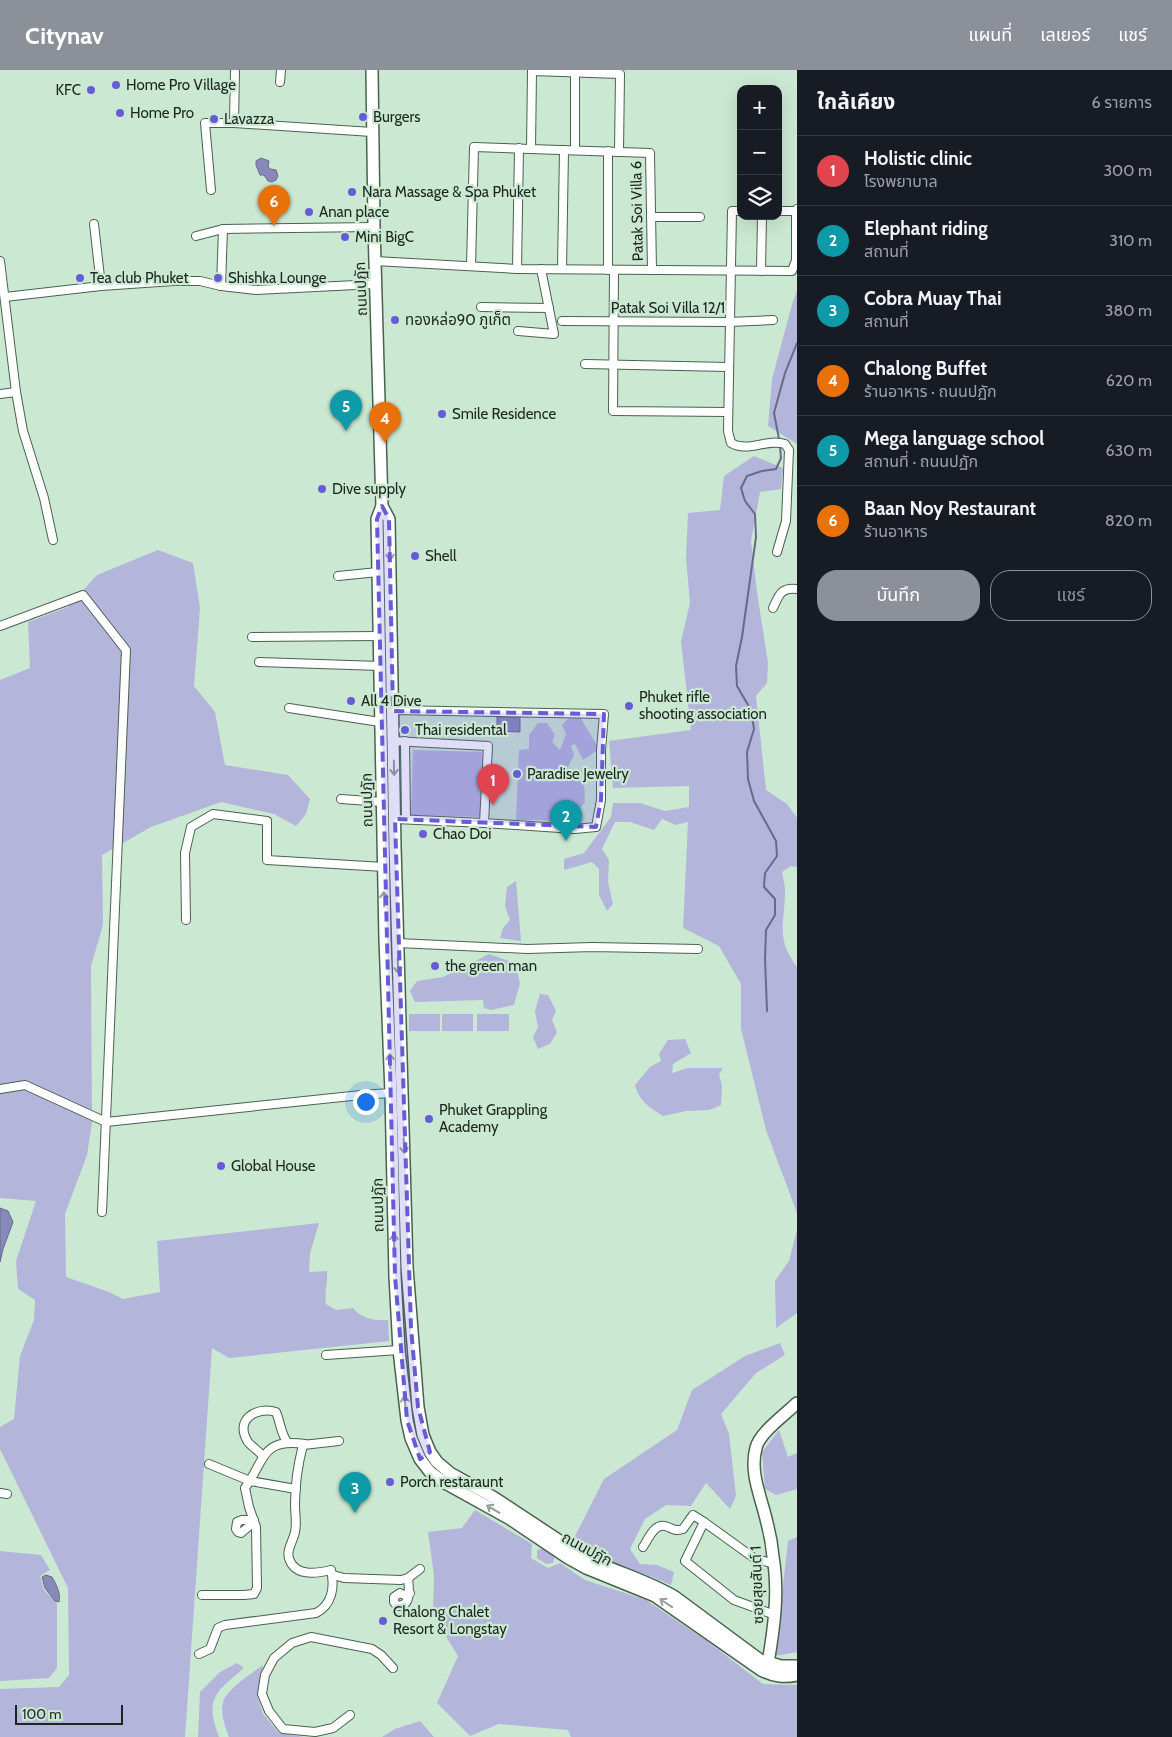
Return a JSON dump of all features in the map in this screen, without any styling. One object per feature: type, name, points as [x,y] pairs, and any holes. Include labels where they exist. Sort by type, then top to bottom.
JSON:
[{"type":"main road","name":"ถนนปฏัก","points":[[372,70],[374,227],[382,506],[377,520],[385,940],[391,1094],[397,1116],[412,1345],[418,1407],[424,1435],[430,1452],[437,1462],[450,1473],[493,1497],[581,1555],[645,1581],[674,1597],[760,1660],[790,1667],[797,1666]]},
{"type":"main road","name":"ถนนปฏัก","points":[[382,506],[389,519],[393,710],[399,741],[397,1116],[399,1350],[407,1420],[413,1444],[420,1460],[430,1472],[445,1483],[510,1519],[568,1558],[599,1574],[655,1596],[760,1670],[783,1677],[797,1675]]},
{"type":"main road","name":"ซอยสุขสันต์ 1","points":[[768,1663],[775,1615],[774,1564],[768,1524],[756,1482],[754,1463],[756,1446],[764,1434],[797,1403]]},
{"type":"main road","points":[[420,1460],[430,1452]]},
{"type":"street","points":[[234,123],[235,70]]},
{"type":"street","points":[[280,82],[281,70]]},
{"type":"street","points":[[471,266],[474,147],[518,148],[531,149],[564,150],[608,151],[619,152],[620,74],[532,71],[531,149]]},
{"type":"street","points":[[575,73],[575,150]]},
{"type":"street","points":[[210,190],[205,123],[234,123],[372,132]]},
{"type":"street","points":[[517,269],[518,148]]},
{"type":"street","points":[[562,270],[564,150]]},
{"type":"street","points":[[608,151],[613,321],[613,410],[728,412]]},
{"type":"street","name":"Patak Soi Villa 6","points":[[619,152],[650,153],[652,270]]},
{"type":"street","points":[[375,261],[517,269],[792,271],[796,260],[796,210],[782,210]]},
{"type":"street","points":[[737,211],[732,211],[728,431],[732,443],[744,447],[780,442],[785,444],[789,450],[786,520],[776,552]]},
{"type":"street","points":[[651,217],[700,217]]},
{"type":"street","points":[[761,270],[762,220]]},
{"type":"street","points":[[94,224],[101,286]]},
{"type":"street","points":[[196,236],[223,229],[374,227]]},
{"type":"street","points":[[221,286],[223,229]]},
{"type":"street","points":[[0,261],[16,392],[23,431],[44,498],[53,540]]},
{"type":"street","points":[[518,331],[554,334],[541,269]]},
{"type":"street","points":[[5,297],[101,286],[200,281],[221,286],[256,290],[376,284]]},
{"type":"street","points":[[480,307],[549,308]]},
{"type":"street","name":"Patak Soi Villa 12/1","points":[[562,321],[729,322],[773,320]]},
{"type":"street","points":[[585,364],[728,368]]},
{"type":"street","points":[[0,394],[16,392]]},
{"type":"street","points":[[338,576],[378,572]]},
{"type":"street","points":[[773,608],[780,594],[788,588],[797,589]]},
{"type":"street","points":[[0,626],[83,595],[126,650],[102,1212]]},
{"type":"street","points":[[252,637],[379,636]]},
{"type":"street","points":[[259,662],[380,666]]},
{"type":"street","points":[[289,708],[380,722]]},
{"type":"street","points":[[393,710],[604,714],[601,750],[601,800],[596,827],[575,829],[400,819]]},
{"type":"street","points":[[399,741],[488,746],[484,823]]},
{"type":"street","points":[[341,799],[382,802]]},
{"type":"street","points":[[186,920],[185,853],[191,827],[213,814],[267,821],[267,860],[384,867]]},
{"type":"street","points":[[398,943],[527,949],[592,947],[698,949]]},
{"type":"street","points":[[0,1089],[25,1085],[106,1122],[352,1096],[391,1094]]},
{"type":"street","points":[[326,1355],[399,1350]]},
{"type":"street","points":[[264,1456],[249,1444],[244,1426],[247,1417],[256,1411],[268,1410],[276,1412],[280,1422],[280,1432],[288,1442]]},
{"type":"street","points":[[202,1595],[244,1596],[254,1594],[257,1588],[256,1527],[245,1488],[264,1456],[274,1446],[288,1442],[305,1444],[340,1441]]},
{"type":"street","points":[[199,1654],[210,1649],[218,1628],[225,1625],[316,1613],[325,1608],[331,1598],[331,1570],[318,1573],[302,1571],[294,1567],[289,1561],[289,1547],[295,1533],[298,1467],[303,1445],[305,1444]]},
{"type":"street","points":[[209,1464],[250,1481],[296,1490]]},
{"type":"street","points":[[643,1547],[654,1529],[666,1526],[675,1531],[683,1529],[692,1515],[754,1558],[774,1564]]},
{"type":"street","points":[[704,1522],[685,1561],[734,1600],[775,1615]]},
{"type":"street","points":[[332,1575],[401,1580],[408,1578],[420,1569]]},
{"type":"street","points":[[408,1578],[410,1594]]},
{"type":"street","points":[[350,1715],[333,1728],[315,1732],[283,1728],[269,1711],[262,1694],[265,1675],[274,1658],[292,1643],[311,1637],[372,1650],[381,1655],[392,1668]]},
{"type":"highlighted area","points":[[382,506],[389,519],[393,711],[604,714],[601,800],[596,827],[395,819],[411,1328],[418,1407],[430,1452],[420,1459],[407,1420],[395,1276],[377,519]]},
{"type":"shaded area","points":[[261,158],[269,161],[268,166],[270,169],[276,170],[278,176],[276,180],[268,181],[264,175],[260,175],[256,161]]},
{"type":"shaded area","points":[[797,291],[797,444],[768,426],[772,379]]},
{"type":"shaded area","points":[[754,456],[783,468],[781,489],[760,492],[751,541],[768,663],[767,683],[756,696],[766,790],[787,804],[797,818],[797,867],[791,866],[782,872],[785,891],[784,939],[790,957],[797,967],[797,1213],[766,1130],[741,1029],[741,984],[719,946],[683,928],[688,822],[676,825],[662,819],[654,830],[630,822],[615,822],[602,849],[609,860],[608,882],[613,904],[607,911],[599,895],[599,869],[592,862],[564,870],[564,859],[584,853],[611,817],[613,803],[640,803],[665,811],[689,807],[689,786],[613,788],[609,741],[691,730],[681,641],[690,603],[686,558],[688,513],[720,510],[724,476]]},
{"type":"shaded area","points":[[158,550],[193,563],[200,608],[194,686],[215,712],[225,765],[288,775],[310,799],[306,814],[296,826],[274,814],[221,802],[151,827],[102,855],[103,925],[91,966],[92,1122],[87,1155],[65,1214],[66,1277],[123,1299],[160,1292],[157,1241],[319,1223],[310,1253],[309,1272],[327,1271],[326,1304],[336,1310],[353,1308],[360,1315],[378,1320],[388,1320],[389,1341],[229,1358],[212,1348],[185,1737],[0,1737],[0,1689],[59,1687],[69,1675],[68,1588],[0,1449],[0,1427],[14,1419],[20,1356],[34,1320],[35,1300],[18,1289],[16,1261],[36,1201],[0,1198],[0,680],[30,668],[28,622],[68,607],[97,575]]},
{"type":"shaded area","points":[[497,717],[520,717],[520,732],[497,731]]},
{"type":"shaded area","points":[[570,717],[580,717],[599,749],[583,760],[575,744],[571,746],[574,755],[567,769],[567,778],[584,782],[585,802],[575,815],[556,823],[541,820],[516,820],[519,750],[529,749],[529,735],[538,723],[547,723],[555,735],[552,742],[560,750],[566,734],[562,725]]},
{"type":"shaded area","points":[[413,750],[482,752],[480,817],[411,815]]},
{"type":"shaded area","points":[[516,881],[521,941],[500,938],[503,928],[510,920],[505,906],[507,887]]},
{"type":"shaded area","points":[[489,954],[515,963],[520,983],[514,1005],[491,1010],[484,1008],[483,1000],[415,1002],[410,991],[417,981],[443,977]]},
{"type":"shaded area","points":[[540,994],[548,995],[556,1011],[552,1020],[557,1032],[550,1044],[538,1049],[533,1037],[538,1027],[535,1011]]},
{"type":"shaded area","points":[[409,1014],[440,1014],[440,1031],[409,1031]]},
{"type":"shaded area","points":[[442,1014],[473,1014],[473,1031],[442,1031]]},
{"type":"shaded area","points":[[477,1014],[509,1014],[509,1031],[477,1031]]},
{"type":"shaded area","points":[[685,1039],[691,1053],[673,1064],[672,1073],[688,1068],[723,1068],[719,1074],[722,1086],[721,1105],[709,1110],[686,1111],[663,1116],[642,1100],[635,1085],[650,1067],[661,1061],[659,1054],[668,1040]]},
{"type":"shaded area","points":[[0,1208],[8,1211],[13,1222],[0,1262]]},
{"type":"shaded area","points":[[797,1230],[797,1313],[776,1328],[775,1281],[789,1261]]},
{"type":"shaded area","points":[[780,1343],[785,1355],[756,1373],[721,1414],[729,1434],[736,1496],[730,1509],[706,1483],[691,1506],[666,1505],[645,1519],[630,1549],[640,1564],[657,1565],[674,1572],[671,1585],[595,1557],[573,1540],[604,1479],[677,1430],[692,1390],[745,1356]]},
{"type":"shaded area","points":[[779,1430],[788,1457],[797,1453],[797,1489],[776,1495],[765,1489],[762,1452]]},
{"type":"shaded area","points":[[475,1510],[532,1544],[531,1558],[548,1568],[560,1563],[585,1580],[646,1600],[707,1641],[763,1684],[797,1685],[797,1737],[571,1737],[568,1730],[499,1724],[470,1736],[437,1703],[458,1656],[433,1615],[434,1575],[428,1532],[462,1528]]},
{"type":"shaded area","points":[[797,1537],[797,1652],[775,1656],[788,1541]]},
{"type":"shaded area","points":[[544,1548],[555,1555],[553,1563],[546,1564],[537,1558],[537,1550]]},
{"type":"shaded area","points":[[0,1551],[41,1555],[50,1570],[40,1576],[44,1590],[57,1603],[57,1668],[49,1678],[0,1681]]},
{"type":"shaded area","points":[[46,1575],[52,1577],[55,1583],[59,1592],[59,1602],[55,1601],[45,1588],[42,1577]]},
{"type":"shaded area","points":[[237,1663],[244,1668],[226,1683],[215,1697],[213,1704],[215,1724],[219,1737],[198,1737],[200,1692],[220,1672]]},
{"type":"shaded area","points":[[263,1665],[257,1695],[263,1714],[279,1733],[304,1737],[229,1737],[222,1706],[225,1697]]},
{"type":"shaded area","points":[[420,1721],[434,1737],[382,1737],[395,1729]]},
{"type":"waterway","points":[[779,439],[774,413],[785,373],[797,343]]},
{"type":"waterway","points":[[767,1011],[766,930],[775,915],[775,899],[764,887],[765,873],[777,856],[776,841],[754,801],[748,779],[747,752],[754,729],[751,710],[737,686],[736,666],[756,537],[755,514],[745,501],[741,488],[747,476],[776,469],[781,458],[780,446]]},
{"type":"place","name":"Home Pro Village","points":[[116,85]]},
{"type":"place","name":"KFC","points":[[91,90]]},
{"type":"place","name":"Home Pro","points":[[120,113]]},
{"type":"place","name":"Burgers","points":[[363,117]]},
{"type":"place","name":"Lavazza","points":[[214,119]]},
{"type":"place","name":"Nara Massage & Spa Phuket","points":[[352,192]]},
{"type":"place","name":"Anan place","points":[[309,212]]},
{"type":"place","name":"Baan Noy Restaurant","points":[[274,226]]},
{"type":"place","name":"Mini BigC","points":[[345,237]]},
{"type":"place","name":"Tea club Phuket","points":[[80,278]]},
{"type":"place","name":"Shishka Lounge","points":[[218,278]]},
{"type":"place","name":"ทองหล่อ90 ภูเก็ต","points":[[395,320]]},
{"type":"place","name":"Smile Residence","points":[[442,414]]},
{"type":"place","name":"Mega language school","points":[[346,431]]},
{"type":"place","name":"Chalong Buffet","points":[[385,443]]},
{"type":"place","name":"Dive supply","points":[[322,489]]},
{"type":"place","name":"Shell","points":[[415,556]]},
{"type":"place","name":"All 4 Dive","points":[[351,701]]},
{"type":"place","name":"Phuket rifle shooting association","points":[[629,706]]},
{"type":"place","name":"Thai residental","points":[[405,730]]},
{"type":"place","name":"Paradise Jewelry","points":[[517,774]]},
{"type":"place","name":"Holistic clinic","points":[[493,805]]},
{"type":"place","name":"Chao Doi","points":[[423,834]]},
{"type":"place","name":"Elephant riding","points":[[566,841]]},
{"type":"place","name":"the green man","points":[[435,966]]},
{"type":"place","name":"Phuket Grappling Academy","points":[[429,1119]]},
{"type":"place","name":"Global House","points":[[221,1166]]},
{"type":"place","name":"Porch restaraunt","points":[[390,1482]]},
{"type":"place","name":"Cobra Muay Thai","points":[[355,1513]]},
{"type":"place","name":"Chalong Chalet Resort & Longstay","points":[[383,1621]]}]
